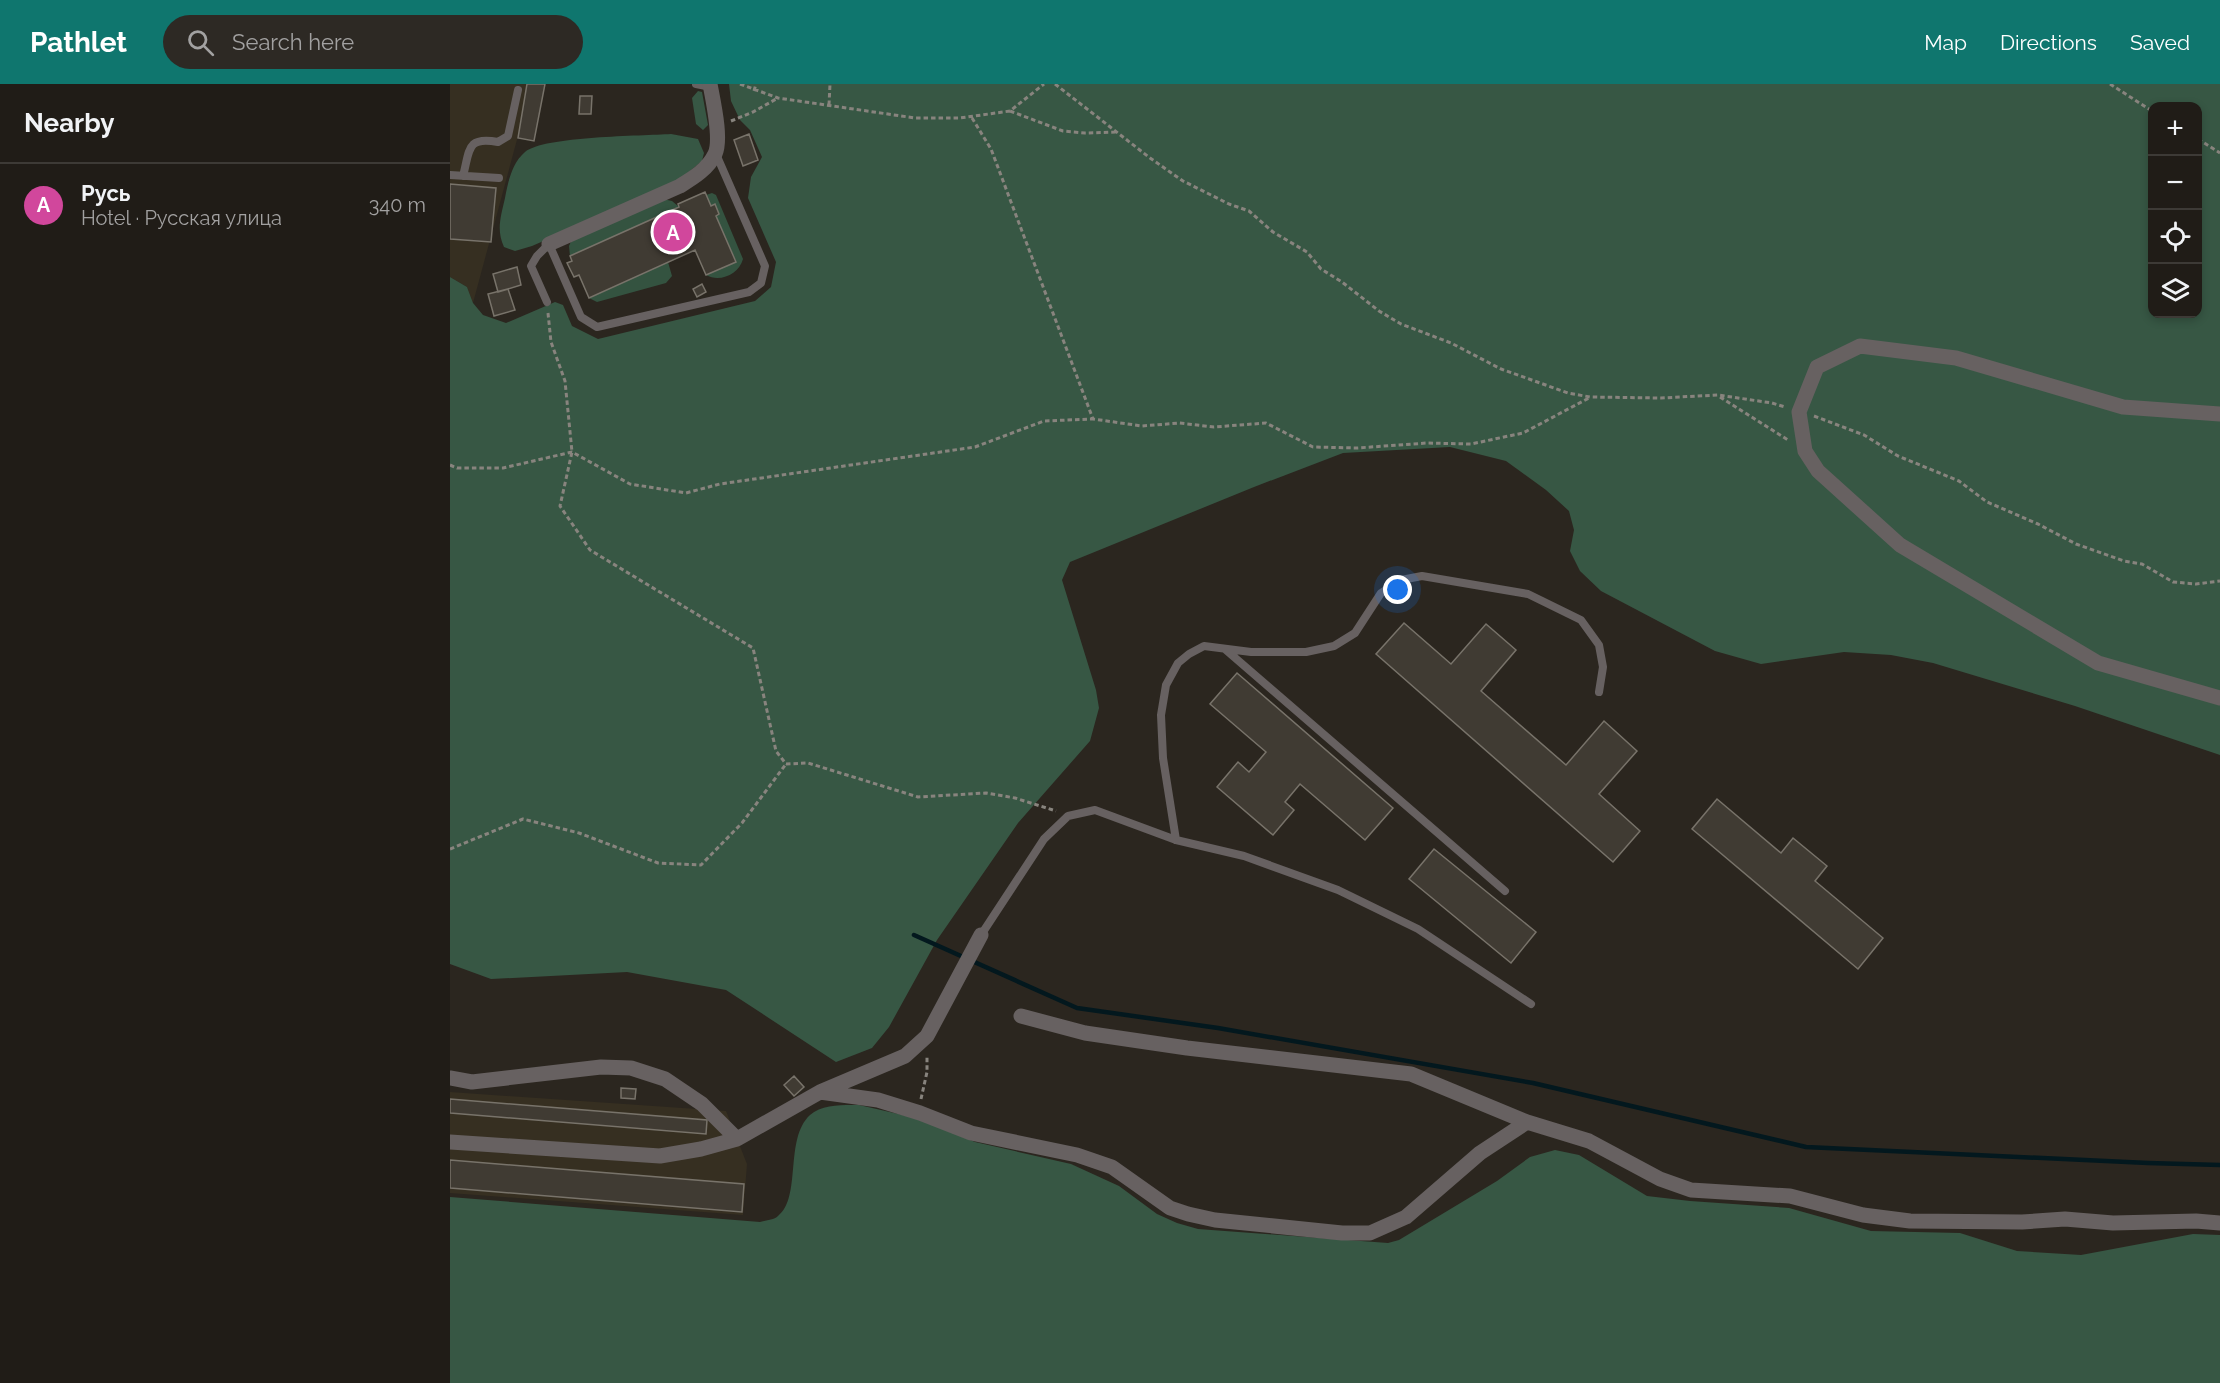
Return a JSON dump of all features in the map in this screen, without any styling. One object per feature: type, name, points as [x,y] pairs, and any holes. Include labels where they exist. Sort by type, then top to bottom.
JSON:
[{"type":"street","points":[[549,244],[680,186],[700,173],[715,154],[716,125],[706,85]]},
{"type":"street","points":[[2220,414],[2123,407],[1956,358],[1860,346],[1817,367],[1799,412],[1804,451],[1818,471],[1900,544],[2098,663],[2220,698]]},
{"type":"street","points":[[450,1142],[660,1156],[701,1149],[737,1139],[820,1092],[905,1056],[927,1036],[981,935]]},
{"type":"street","points":[[1021,1016],[1085,1033],[1187,1048],[1411,1074],[1527,1122],[1588,1141],[1660,1179],[1691,1190],[1790,1196],[1863,1215],[1910,1221],[2022,1222],[2064,1219],[2113,1223],[2196,1221],[2220,1223]]},
{"type":"street","points":[[450,1078],[472,1082],[601,1067],[631,1068],[665,1079],[702,1104],[737,1139]]},
{"type":"street","points":[[820,1092],[878,1100],[971,1133],[1077,1155],[1112,1167],[1170,1208],[1188,1214],[1239,1223],[1351,1233],[1370,1233],[1406,1217],[1480,1153],[1527,1122]]},
{"type":"lane","points":[[463,176],[471,146],[476,141],[482,139],[498,142],[508,136],[518,90]]},
{"type":"lane","points":[[547,302],[531,266],[549,244],[580,317],[597,327],[749,292],[761,283],[765,266],[715,154]]},
{"type":"lane","points":[[450,175],[499,178]]},
{"type":"lane","points":[[1176,840],[1162,758],[1161,715],[1166,685],[1178,663],[1204,646],[1226,650],[1306,652],[1334,646],[1355,633],[1381,593],[1401,579],[1422,576],[1527,594],[1581,620],[1599,645],[1603,667],[1599,692]]},
{"type":"lane","points":[[1226,650],[1505,891]]},
{"type":"lane","points":[[981,935],[1044,839],[1068,816],[1095,810],[1176,840],[1244,856],[1338,890],[1418,929],[1531,1004]]},
{"type":"path","points":[[740,84],[778,98],[915,118],[972,118],[1010,111],[1044,84]]},
{"type":"path","points":[[754,91],[756,84]]},
{"type":"path","points":[[829,105],[830,84]]},
{"type":"path","points":[[1055,84],[1183,181],[1229,204],[1250,211],[1273,232],[1307,252],[1321,269],[1401,324],[1450,343],[1501,369],[1568,393],[1590,397],[1661,398],[1718,395],[1772,403],[1864,435],[1898,456],[1959,481],[1987,502],[2038,524],[2076,544],[2124,561],[2142,564],[2173,582],[2196,584],[2220,581]]},
{"type":"path","points":[[2110,84],[2148,108]]},
{"type":"path","points":[[716,125],[753,112],[778,98]]},
{"type":"path","points":[[1010,111],[1063,131],[1118,132]]},
{"type":"path","points":[[972,118],[991,149],[1093,419]]},
{"type":"path","points":[[2202,142],[2220,153]]},
{"type":"path","points":[[547,302],[551,342],[565,381],[572,452],[560,506],[591,550],[753,648],[776,751],[786,764]]},
{"type":"path","points":[[1718,395],[1804,451]]},
{"type":"path","points":[[450,465],[457,468],[503,468],[572,452],[630,484],[686,493],[720,484],[975,447],[1044,422],[1093,419],[1142,426],[1179,423],[1214,427],[1266,423],[1313,447],[1357,448],[1427,443],[1471,444],[1523,433],[1590,397]]},
{"type":"path","points":[[786,764],[808,763],[918,797],[986,793],[1045,806],[1068,816]]},
{"type":"path","points":[[450,849],[523,819],[579,833],[658,863],[701,865],[742,823],[786,764]]},
{"type":"path","points":[[920,1113],[927,1072],[927,1036]]},
{"type":"shaded area","points":[[450,84],[532,84],[473,303],[467,287],[450,277]]},
{"type":"shaded area","points":[[450,1092],[726,1111],[747,1164],[743,1215],[450,1193]]},
{"type":"green space","points":[[729,84],[2220,84],[2220,755],[2075,706],[1933,663],[1891,655],[1844,652],[1761,664],[1715,651],[1601,591],[1580,571],[1570,551],[1574,530],[1569,511],[1546,490],[1506,461],[1450,447],[1343,453],[1070,562],[1062,580],[1096,690],[1099,708],[1090,741],[1018,823],[937,940],[889,1027],[872,1048],[836,1062],[726,990],[627,972],[491,979],[450,964],[450,277],[467,287],[473,303],[483,315],[506,323],[555,302],[563,305],[572,326],[598,339],[755,301],[771,287],[776,262],[748,198],[751,177],[762,157],[750,130],[740,120],[731,101]]},
{"type":"green space","points":[[698,91],[702,92],[708,125],[703,130],[696,124],[692,98]]},
{"type":"green space","points":[[671,134],[698,139],[704,153],[702,161],[674,184],[532,246],[515,251],[504,247],[500,235],[500,223],[508,186],[514,167],[525,152],[536,147],[572,140]]},
{"type":"green space","points":[[712,193],[716,195],[743,259],[733,273],[717,278],[706,275],[736,261],[716,216],[719,214],[715,205],[711,206],[706,195]]},
{"type":"green space","points":[[663,199],[672,201],[679,207],[570,256],[569,246],[572,239]]},
{"type":"green space","points":[[668,262],[672,276],[666,283],[597,302],[589,298]]},
{"type":"green space","points":[[859,1105],[916,1118],[975,1142],[1071,1164],[1119,1186],[1157,1214],[1198,1229],[1388,1243],[1399,1240],[1497,1181],[1530,1157],[1555,1150],[1579,1155],[1647,1196],[1789,1208],[1871,1231],[1960,1233],[2017,1251],[2081,1255],[2193,1234],[2220,1235],[2220,1383],[450,1383],[450,1197],[760,1222],[776,1217],[785,1207],[792,1182],[797,1138],[802,1125],[810,1115],[827,1107]]},
{"type":"building","points":[[527,84],[545,84],[534,141],[518,138]]},
{"type":"building","points":[[580,96],[592,96],[591,114],[579,114]]},
{"type":"building","points":[[749,134],[758,160],[743,166],[734,140]]},
{"type":"building","points":[[450,184],[496,188],[491,242],[450,239]]},
{"type":"building","points":[[705,192],[711,206],[715,204],[719,214],[716,216],[736,262],[706,275],[695,250],[589,298],[579,275],[574,277],[567,263],[572,261],[570,256],[679,207],[678,204]]},
{"type":"building","points":[[517,267],[521,285],[498,292],[493,274]]},
{"type":"building","points":[[702,284],[706,292],[697,297],[693,289]]},
{"type":"building","points":[[508,289],[515,310],[494,316],[488,294]]},
{"type":"building","points":[[1404,623],[1451,664],[1486,624],[1516,650],[1481,691],[1566,765],[1604,721],[1637,751],[1599,794],[1640,831],[1613,862],[1376,654]]},
{"type":"building","points":[[1237,673],[1393,808],[1365,840],[1300,784],[1285,802],[1294,810],[1273,835],[1217,787],[1238,762],[1249,772],[1266,752],[1210,704]]},
{"type":"building","points":[[1717,799],[1781,853],[1793,838],[1827,866],[1815,881],[1883,938],[1858,969],[1692,829]]},
{"type":"building","points":[[1434,849],[1536,932],[1511,963],[1409,879]]},
{"type":"building","points":[[794,1076],[804,1087],[794,1096],[784,1085]]},
{"type":"building","points":[[621,1088],[636,1089],[635,1099],[621,1098]]},
{"type":"building","points":[[450,1099],[707,1120],[706,1134],[450,1113]]},
{"type":"building","points":[[450,1160],[744,1184],[742,1212],[450,1188]]},
{"type":"waterway","points":[[914,935],[1077,1008],[1218,1028],[1533,1083],[1806,1147],[2220,1165]]},
{"type":"place","name":"Русь","points":[[673,232]]}]
